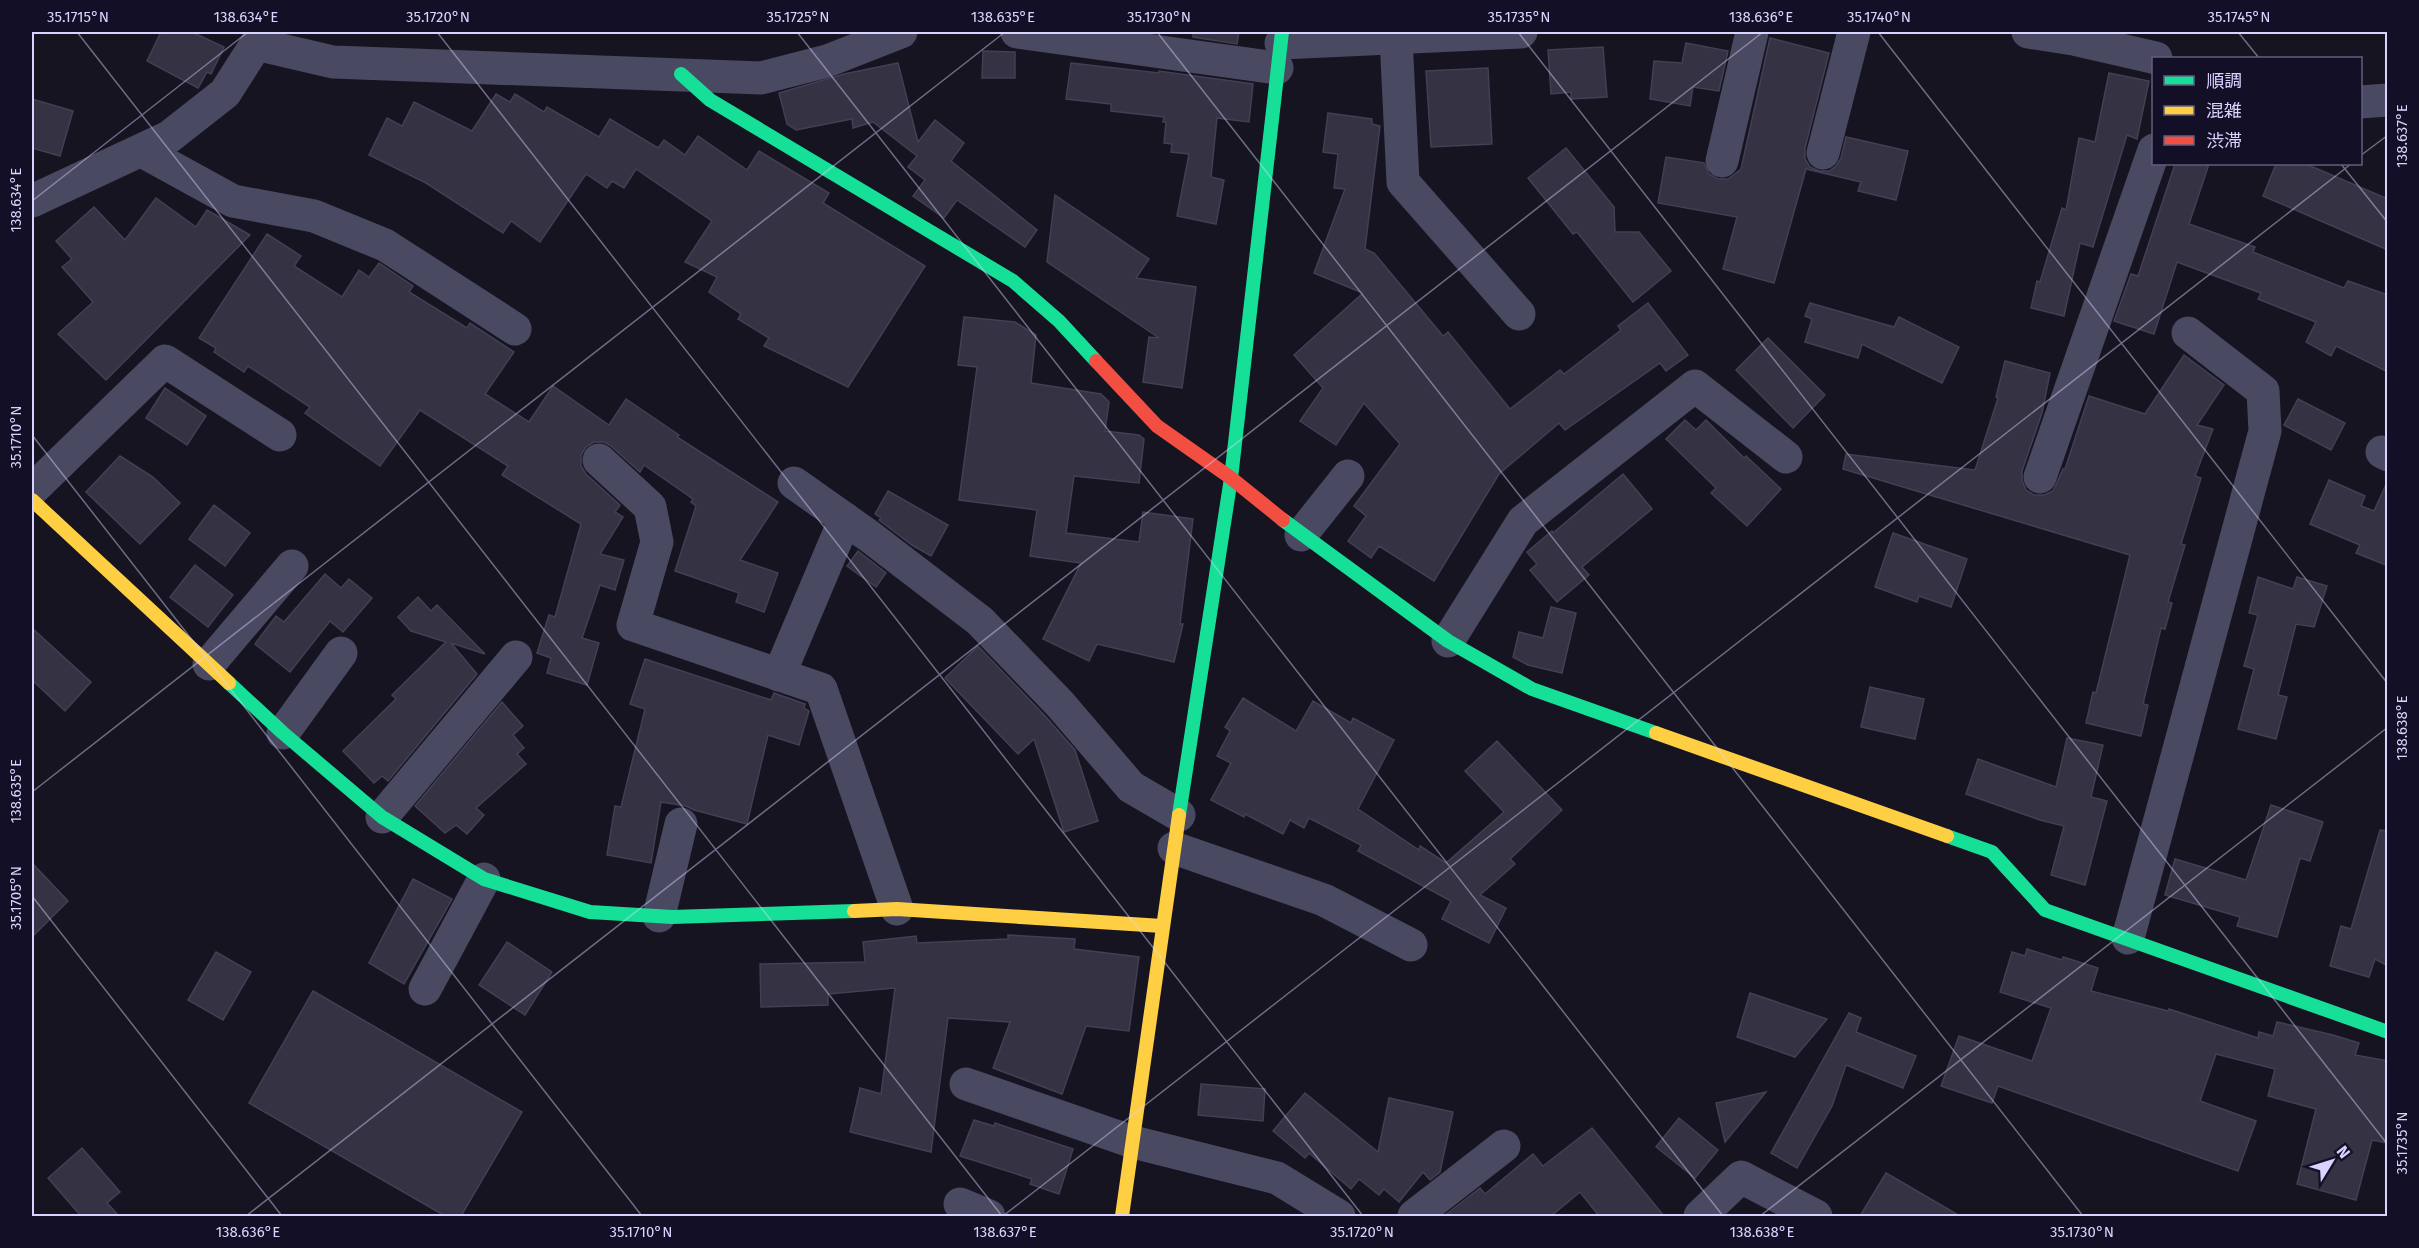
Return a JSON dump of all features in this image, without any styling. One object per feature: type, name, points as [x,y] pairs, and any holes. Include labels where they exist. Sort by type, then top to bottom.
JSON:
[{"type":"street","points":[[32,201],[142,152],[169,137],[225,93],[260,38],[333,62],[761,78],[827,61],[901,32]]},
{"type":"street","points":[[1017,32],[1280,47],[1396,37],[1521,32]]},
{"type":"street","points":[[1722,161],[1752,32]]},
{"type":"street","points":[[1823,153],[1854,32]]},
{"type":"street","points":[[2028,32],[2073,39],[2152,57]]},
{"type":"street","points":[[1396,37],[1403,182],[1519,314]]},
{"type":"street","points":[[1122,1216],[1162,926],[1231,478],[1280,47]]},
{"type":"street","points":[[681,74],[710,100],[1013,281],[1059,321],[1157,426],[1231,478],[1301,535],[1448,641],[1532,689],[1992,852],[2045,910],[2388,1032]]},
{"type":"street","points":[[2362,102],[2388,100]]},
{"type":"street","points":[[142,152],[233,201],[314,216],[385,245],[514,329]]},
{"type":"street","points":[[2040,477],[2152,156]]},
{"type":"street","points":[[2128,938],[2265,431],[2263,391],[2188,333]]},
{"type":"street","points":[[32,490],[165,361],[280,435]]},
{"type":"street","points":[[1448,641],[1523,520],[1695,386],[1786,457]]},
{"type":"street","points":[[599,460],[650,507],[657,542],[633,625],[821,689],[897,909]]},
{"type":"street","points":[[1301,535],[1348,476]]},
{"type":"street","points":[[794,483],[980,621],[1060,704],[1131,787],[1179,814]]},
{"type":"street","points":[[32,500],[283,733],[382,817],[484,879],[590,912],[659,916],[897,909],[1162,926]]},
{"type":"street","points":[[779,675],[845,519]]},
{"type":"street","points":[[209,664],[292,566]]},
{"type":"street","points":[[283,733],[340,653]]},
{"type":"street","points":[[382,817],[516,657]]},
{"type":"street","points":[[659,916],[681,824]]},
{"type":"street","points":[[1174,848],[1324,900],[1411,945]]},
{"type":"street","points":[[425,989],[484,879]]},
{"type":"street","points":[[966,1084],[1133,1142],[1277,1178],[1339,1216]]},
{"type":"street","points":[[1414,1216],[1504,1146]]},
{"type":"street","points":[[1700,1216],[1741,1177],[1816,1216]]},
{"type":"building","points":[[161,32],[192,32],[224,47],[211,74],[207,72],[198,88],[147,61]]},
{"type":"building","points":[[1193,32],[1239,32],[1237,44],[1193,37]]},
{"type":"building","points":[[1770,38],[1829,53],[1805,148],[1805,159],[1810,167],[1819,171],[1829,171],[1836,166],[1841,158],[1846,137],[1908,151],[1896,200],[1858,191],[1861,182],[1806,169],[1774,283],[1723,269],[1737,217],[1658,203],[1666,157],[1704,163],[1709,174],[1718,179],[1728,179],[1741,169]]},
{"type":"building","points":[[1686,43],[1728,51],[1719,91],[1693,87],[1690,106],[1650,99],[1654,61],[1682,63]]},
{"type":"building","points":[[1603,47],[1607,97],[1571,99],[1571,92],[1551,94],[1548,50]]},
{"type":"building","points":[[983,51],[1015,52],[1015,78],[982,78]]},
{"type":"building","points":[[898,63],[918,142],[935,120],[964,143],[951,161],[1037,230],[1025,247],[957,200],[944,218],[913,196],[925,180],[908,167],[917,156],[873,122],[853,128],[852,119],[796,130],[787,124],[779,93],[844,74]]},
{"type":"building","points":[[1071,63],[1159,73],[1159,71],[1253,84],[1249,122],[1217,118],[1211,177],[1224,180],[1216,224],[1177,216],[1189,154],[1171,152],[1172,144],[1164,143],[1166,122],[1163,122],[1164,117],[1111,111],[1111,104],[1066,99]]},
{"type":"building","points":[[1488,68],[1492,144],[1431,147],[1426,71]]},
{"type":"building","points":[[2109,73],[2149,81],[2137,139],[2127,135],[2093,247],[2080,243],[2064,316],[2031,308],[2037,281],[2040,282],[2062,208],[2066,210],[2079,138],[2095,142]]},
{"type":"building","points":[[496,94],[510,102],[515,94],[544,112],[547,107],[599,137],[610,119],[658,148],[664,140],[685,155],[698,136],[747,170],[759,151],[829,193],[823,203],[925,266],[848,387],[764,346],[769,338],[738,319],[741,314],[709,292],[717,277],[685,262],[712,221],[636,169],[624,188],[612,181],[607,188],[586,174],[540,242],[511,221],[503,233],[426,183],[369,155],[387,118],[402,126],[414,102],[472,131]]},
{"type":"building","points":[[32,99],[73,111],[60,156],[32,148]]},
{"type":"building","points":[[1328,113],[1372,119],[1372,124],[1380,126],[1365,249],[1374,253],[1443,336],[1448,332],[1510,409],[1560,370],[1564,374],[1621,330],[1618,326],[1648,303],[1688,355],[1666,371],[1660,363],[1565,430],[1559,423],[1499,474],[1434,581],[1379,546],[1371,558],[1348,541],[1366,516],[1354,506],[1400,444],[1364,403],[1336,445],[1300,421],[1323,388],[1294,355],[1363,293],[1314,273],[1345,189],[1334,188],[1338,154],[1323,152]]},
{"type":"building","points":[[1566,148],[1614,207],[1615,232],[1639,232],[1671,271],[1633,302],[1577,232],[1573,234],[1528,178]]},
{"type":"building","points":[[2175,165],[2209,165],[2189,224],[2255,247],[2253,252],[2344,288],[2348,281],[2388,295],[2388,372],[2336,346],[2331,356],[2306,342],[2316,322],[2258,299],[2261,293],[2177,262],[2154,334],[2114,321],[2131,274],[2138,276]]},
{"type":"building","points":[[2276,165],[2308,165],[2388,199],[2388,250],[2263,196]]},
{"type":"building","points":[[1055,195],[1149,259],[1136,278],[1196,287],[1182,388],[1143,382],[1149,337],[1159,338],[1047,262]]},
{"type":"building","points":[[156,198],[196,227],[207,210],[250,235],[106,380],[58,334],[93,302],[62,267],[72,259],[56,241],[94,207],[125,240]]},
{"type":"building","points":[[267,234],[301,256],[294,266],[342,297],[359,270],[369,277],[379,263],[413,286],[409,292],[467,328],[470,323],[514,352],[485,394],[529,422],[553,386],[609,425],[626,399],[679,435],[677,437],[778,502],[740,560],[778,573],[764,612],[736,602],[739,593],[675,571],[696,506],[691,502],[693,499],[644,465],[640,472],[611,446],[604,442],[594,442],[586,447],[581,455],[581,466],[586,474],[620,505],[615,512],[623,517],[600,554],[624,560],[615,590],[600,585],[582,638],[599,643],[587,685],[547,673],[551,658],[537,653],[549,615],[555,617],[581,524],[502,475],[508,466],[420,410],[380,466],[305,413],[310,407],[248,366],[244,372],[214,352],[216,348],[199,338]]},
{"type":"building","points":[[1810,303],[1894,327],[1899,317],[1959,347],[1942,383],[1862,344],[1858,358],[1805,342],[1812,319],[1805,316]]},
{"type":"building","points":[[964,317],[1015,322],[1036,335],[1031,383],[1101,394],[1109,402],[1105,431],[1139,435],[1144,439],[1139,483],[1074,476],[1066,533],[1139,542],[1143,512],[1193,519],[1180,624],[1183,624],[1174,662],[1097,644],[1089,661],[1043,639],[1081,563],[1030,556],[1037,510],[959,500],[977,367],[958,365]]},
{"type":"building","points":[[1768,338],[1825,395],[1793,428],[1736,370]]},
{"type":"building","points":[[2184,355],[2224,385],[2197,425],[2213,429],[2195,476],[2201,478],[2181,544],[2185,545],[2168,602],[2172,603],[2165,629],[2161,628],[2143,704],[2148,705],[2141,736],[2086,723],[2093,692],[2096,693],[2130,555],[1843,469],[1846,454],[1975,470],[1998,398],[1996,397],[2005,361],[2050,373],[2042,413],[2022,471],[2022,480],[2026,490],[2034,495],[2044,495],[2053,491],[2065,469],[2089,396],[2145,414]]},
{"type":"building","points":[[165,388],[206,416],[187,445],[146,418]]},
{"type":"building","points":[[2298,399],[2345,423],[2331,450],[2284,425]]},
{"type":"building","points":[[1685,420],[1696,430],[1706,420],[1744,458],[1746,456],[1781,489],[1747,526],[1711,493],[1716,488],[1666,439]]},
{"type":"building","points":[[120,456],[153,477],[180,503],[140,544],[86,492]]},
{"type":"building","points":[[1623,474],[1652,509],[1582,567],[1589,575],[1557,602],[1530,570],[1537,564],[1527,552]]},
{"type":"building","points":[[2329,480],[2365,496],[2361,506],[2374,511],[2388,480],[2388,566],[2356,553],[2360,545],[2310,524]]},
{"type":"building","points":[[888,491],[948,525],[931,556],[912,545],[879,520],[881,518],[875,514]]},
{"type":"building","points":[[214,505],[250,533],[225,566],[189,539]]},
{"type":"building","points":[[1893,533],[1967,559],[1951,607],[1919,596],[1917,602],[1875,587]]},
{"type":"building","points":[[858,551],[886,573],[876,587],[847,566]]},
{"type":"building","points":[[195,565],[233,595],[208,627],[170,597]]},
{"type":"building","points":[[325,574],[341,588],[349,579],[372,598],[343,632],[330,621],[290,672],[255,644],[276,616],[284,622]]},
{"type":"building","points":[[2258,577],[2293,589],[2297,577],[2327,586],[2314,627],[2296,624],[2278,695],[2287,697],[2276,739],[2238,729],[2254,669],[2244,666],[2258,615],[2249,613]]},
{"type":"building","points":[[418,597],[431,611],[437,605],[485,654],[451,643],[477,674],[388,781],[382,776],[374,783],[343,751],[396,699],[392,695],[446,642],[411,631],[398,617]]},
{"type":"building","points":[[1551,607],[1576,613],[1562,673],[1528,665],[1513,657],[1519,632],[1543,638]]},
{"type":"building","points":[[32,628],[91,682],[65,711],[32,680]]},
{"type":"building","points":[[978,646],[1075,750],[1098,821],[1064,832],[1034,739],[1018,754],[945,678]]},
{"type":"building","points":[[645,659],[771,700],[774,693],[805,704],[804,708],[809,711],[799,745],[768,735],[747,824],[686,806],[661,802],[651,863],[607,855],[615,806],[621,807],[645,709],[630,704]]},
{"type":"building","points":[[1870,687],[1924,699],[1915,739],[1861,727]]},
{"type":"building","points":[[1243,698],[1296,731],[1313,701],[1351,723],[1353,718],[1394,740],[1358,809],[1419,850],[1420,846],[1446,863],[1504,812],[1465,771],[1497,741],[1562,810],[1510,859],[1515,864],[1480,895],[1506,908],[1489,943],[1442,919],[1451,901],[1358,851],[1361,845],[1309,818],[1304,828],[1290,820],[1283,834],[1245,814],[1244,817],[1211,800],[1231,763],[1217,756],[1230,731],[1225,727]]},
{"type":"building","points":[[502,702],[523,726],[513,735],[524,748],[517,754],[526,764],[476,808],[484,815],[467,834],[456,825],[445,833],[415,806]]},
{"type":"building","points":[[2067,738],[2103,745],[2091,797],[2107,801],[2085,885],[2051,875],[2064,826],[1966,794],[1978,759],[2056,787]]},
{"type":"building","points":[[2271,805],[2323,822],[2310,861],[2300,858],[2277,937],[2237,926],[2240,917],[2165,895],[2175,859],[2246,880]]},
{"type":"building","points":[[2380,830],[2388,831],[2388,966],[2375,959],[2369,977],[2330,966],[2341,926],[2351,929]]},
{"type":"building","points":[[32,863],[68,901],[32,937]]},
{"type":"building","points":[[413,879],[452,899],[404,984],[369,963]]},
{"type":"building","points":[[1008,935],[1075,939],[1074,949],[1139,957],[1129,1031],[1086,1026],[1062,1094],[993,1068],[1010,1022],[948,1018],[931,1152],[850,1132],[860,1088],[881,1094],[895,988],[828,994],[828,1005],[761,1007],[760,964],[865,962],[863,942],[916,936],[917,943],[1008,939]]},
{"type":"building","points":[[507,942],[552,972],[525,1015],[479,985]]},
{"type":"building","points":[[2027,949],[2098,968],[2091,991],[2168,1011],[2169,1009],[2258,1038],[2259,1032],[2273,1036],[2277,1022],[2333,1035],[2359,1043],[2355,1055],[2388,1061],[2388,1143],[2372,1140],[2356,1200],[2297,1184],[2316,1109],[2268,1096],[2275,1069],[2216,1054],[2200,1101],[2256,1121],[2238,1171],[1998,1086],[1992,1103],[1941,1086],[1959,1036],[2032,1061],[2051,1008],[2000,992],[2012,952],[2025,956]]},
{"type":"building","points":[[216,952],[251,972],[223,1020],[188,1000]]},
{"type":"building","points":[[313,991],[522,1112],[461,1216],[445,1216],[249,1103]]},
{"type":"building","points":[[1750,993],[1827,1019],[1795,1057],[1737,1037]]},
{"type":"building","points":[[1849,1013],[1861,1018],[1856,1032],[1916,1056],[1903,1088],[1846,1065],[1832,1106],[1797,1168],[1771,1153]]},
{"type":"building","points":[[1201,1084],[1265,1089],[1263,1121],[1198,1115]]},
{"type":"building","points":[[1766,1092],[1725,1142],[1716,1103]]},
{"type":"building","points":[[1305,1093],[1378,1152],[1389,1098],[1453,1112],[1440,1172],[1430,1180],[1423,1172],[1399,1202],[1384,1189],[1379,1195],[1359,1179],[1351,1189],[1309,1153],[1305,1158],[1273,1131]]},
{"type":"building","points":[[1679,1118],[1718,1150],[1695,1178],[1656,1147]]},
{"type":"building","points":[[974,1120],[994,1126],[995,1123],[1073,1149],[1059,1194],[1030,1184],[1032,1179],[960,1156]]},
{"type":"building","points":[[1592,1128],[1664,1216],[1599,1216],[1580,1192],[1551,1216],[1444,1216],[1480,1188],[1485,1194],[1533,1154],[1543,1166]]},
{"type":"building","points":[[82,1148],[120,1192],[107,1203],[119,1216],[81,1216],[48,1178]]},
{"type":"building","points":[[1886,1173],[1960,1216],[1860,1216]]},
{"type":"traffic: fast","points":[[1179,815],[1231,478],[1282,32]]},
{"type":"traffic: fast","points":[[681,74],[710,100],[1013,281],[1059,321],[1096,361]]},
{"type":"traffic: fast","points":[[1283,520],[1448,641],[1532,689],[1656,733]]},
{"type":"traffic: fast","points":[[229,683],[283,733],[382,817],[484,879],[590,912],[672,917],[854,911]]},
{"type":"traffic: fast","points":[[1947,836],[1992,852],[2045,910],[2388,1032]]},
{"type":"traffic: slow","points":[[32,500],[229,683]]},
{"type":"traffic: slow","points":[[1656,733],[1947,836]]},
{"type":"traffic: slow","points":[[1122,1216],[1179,815]]},
{"type":"traffic: slow","points":[[854,911],[897,909],[1162,926]]},
{"type":"traffic: jam","points":[[1096,361],[1157,426],[1231,478],[1283,520]]}]
